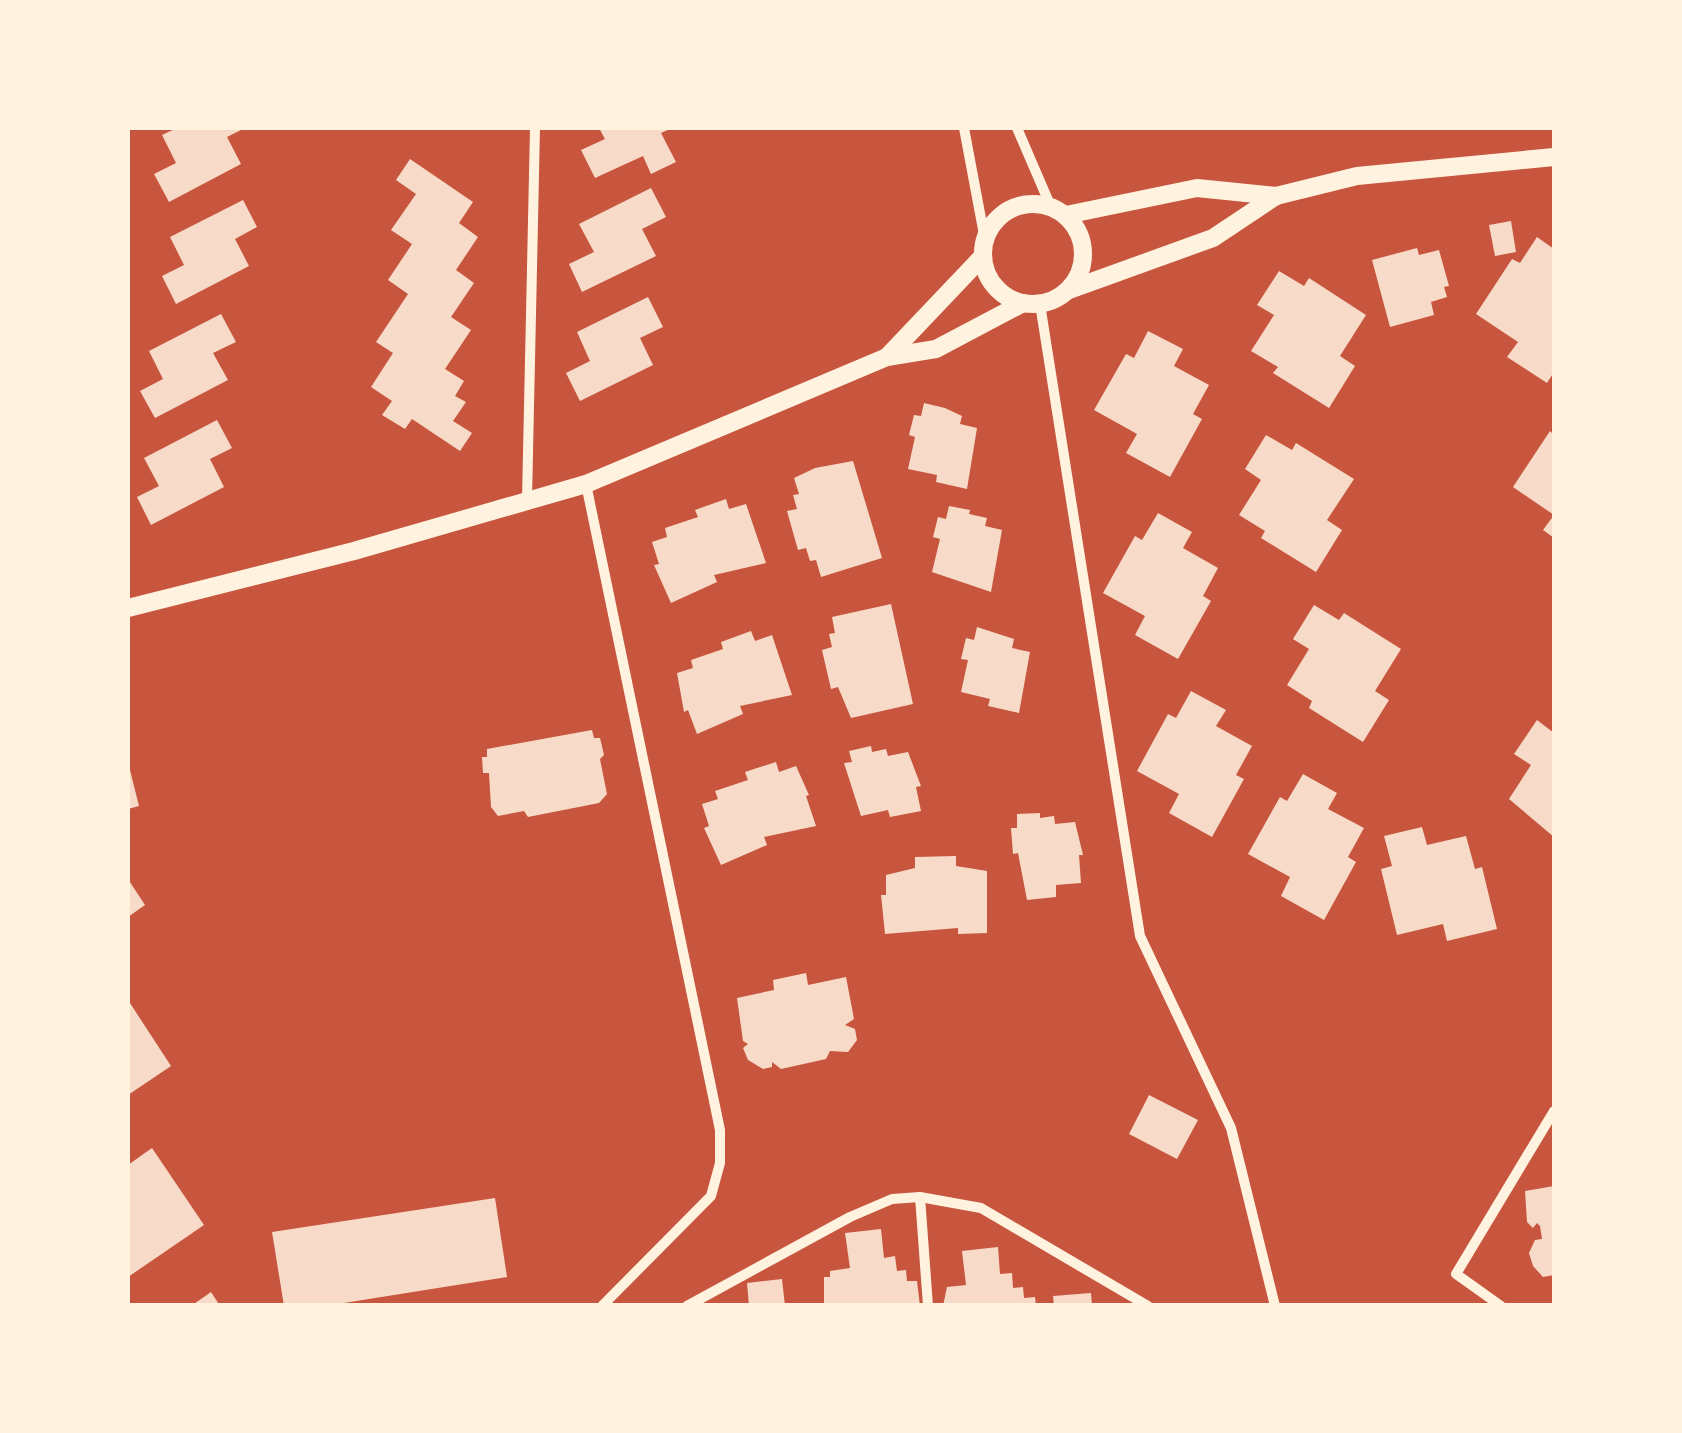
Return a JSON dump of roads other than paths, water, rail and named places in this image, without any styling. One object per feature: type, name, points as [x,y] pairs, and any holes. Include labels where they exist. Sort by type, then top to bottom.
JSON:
[{"type":"street","points":[[527,500],[535,128]]},
{"type":"street","points":[[964,128],[984,248],[995,287],[1031,304]]},
{"type":"street","points":[[1017,128],[1058,211],[1082,244],[1078,276],[1068,290]]},
{"type":"street","points":[[888,357],[984,248],[1003,213],[1035,204],[1058,211],[1196,188],[1276,196],[1357,176],[1554,157]]},
{"type":"street","points":[[128,608],[354,551],[586,484],[888,357],[936,349],[1031,304],[1213,238],[1276,196]]},
{"type":"street","points":[[1031,304],[1140,936],[1231,1128],[1276,1306]]},
{"type":"street","points":[[586,484],[720,1130],[720,1162],[712,1196],[602,1306]]},
{"type":"street","points":[[1500,1306],[1456,1274],[1554,1110]]},
{"type":"street","points":[[687,1306],[850,1216],[892,1199],[920,1197],[982,1208],[1148,1306]]},
{"type":"street","points":[[920,1197],[928,1306]]}]
